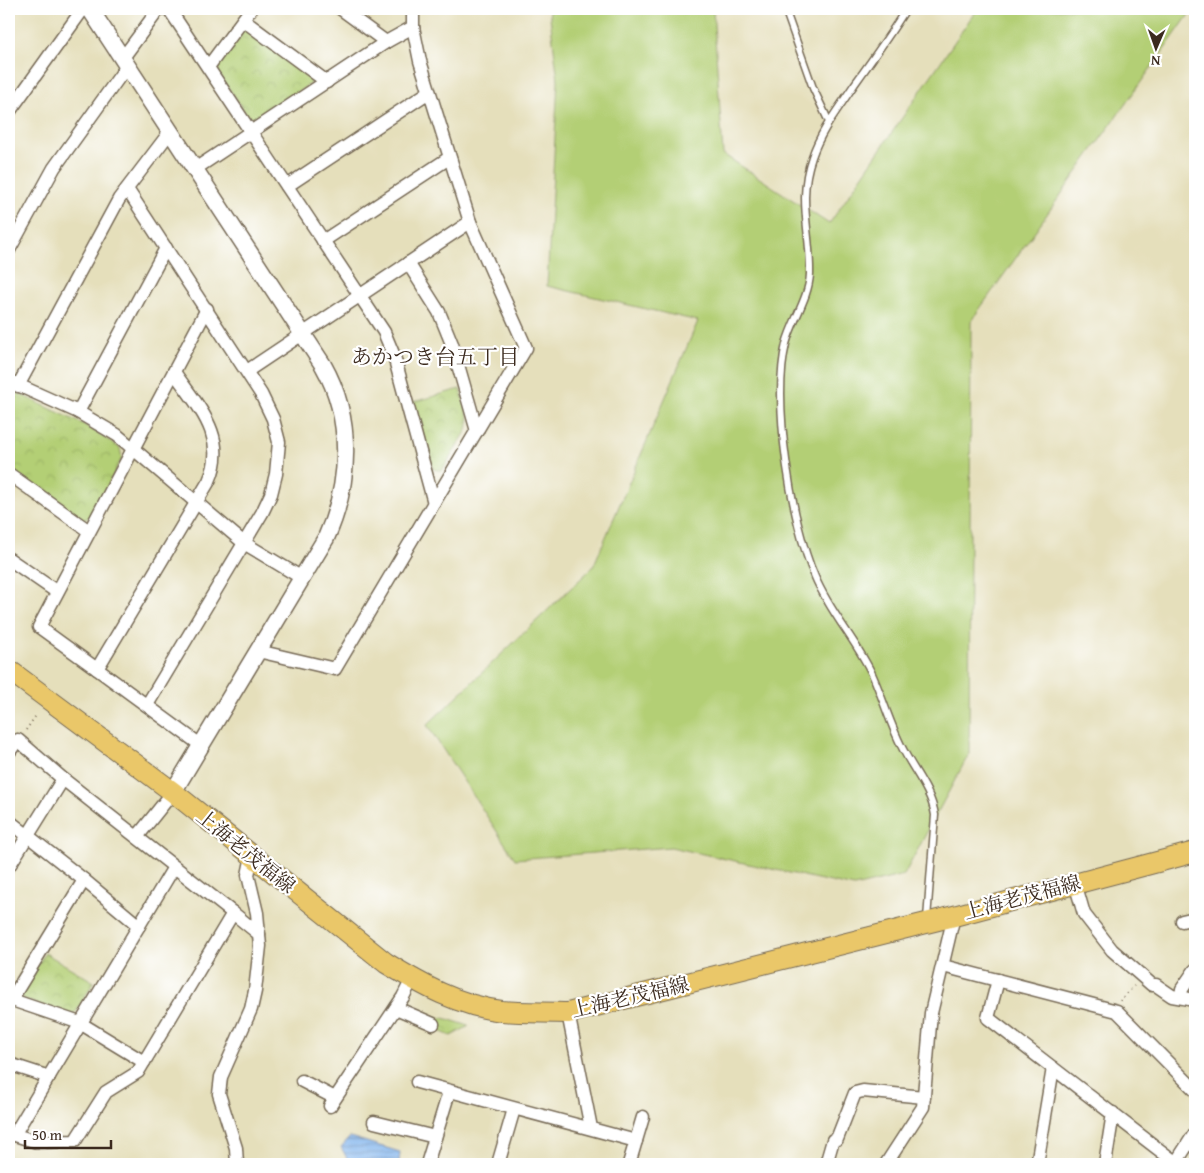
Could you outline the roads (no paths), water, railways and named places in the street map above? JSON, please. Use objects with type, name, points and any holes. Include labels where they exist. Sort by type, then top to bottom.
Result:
[{"type":"main road","name":"上海老茂福線","points":[[9,670],[172,792],[386,963],[412,980],[451,998],[503,1011],[568,1013],[954,916],[1195,852]]},
{"type":"street","points":[[9,112],[83,9]]},
{"type":"street","points":[[90,9],[304,332],[336,391],[344,422],[346,448],[341,492],[332,524],[202,746],[172,792],[137,837]]},
{"type":"street","points":[[9,250],[54,168],[159,9]]},
{"type":"street","points":[[169,9],[384,332],[394,356],[434,503]]},
{"type":"street","points":[[208,67],[251,9]]},
{"type":"street","points":[[341,9],[386,42]]},
{"type":"street","points":[[258,651],[335,669],[526,348],[470,222],[429,92],[413,27],[414,9]]},
{"type":"street","points":[[243,20],[327,82]]},
{"type":"street","points":[[195,169],[252,133],[386,42],[413,27]]},
{"type":"street","points":[[287,186],[429,92]]},
{"type":"street","points":[[170,132],[114,208],[13,383],[78,412],[117,435],[244,543],[302,578]]},
{"type":"street","points":[[323,241],[450,158]]},
{"type":"street","points":[[127,189],[247,371],[273,418],[278,442],[273,486],[262,513],[147,705]]},
{"type":"street","points":[[247,371],[470,222]]},
{"type":"street","points":[[78,412],[166,248]]},
{"type":"street","points":[[408,263],[425,287],[452,344],[477,431]]},
{"type":"street","points":[[202,746],[39,627],[207,309]]},
{"type":"street","points":[[97,669],[214,470],[216,447],[207,421],[174,372]]},
{"type":"street","points":[[9,474],[89,532]]},
{"type":"street","points":[[9,559],[57,592]]},
{"type":"street","points":[[9,752],[18,740],[63,779],[259,934]]},
{"type":"street","points":[[9,866],[63,779]]},
{"type":"street","points":[[9,821],[140,926]]},
{"type":"street","points":[[237,1164],[233,1140],[220,1104],[219,1084],[251,1009],[260,956],[257,912],[248,875],[252,856]]},
{"type":"street","points":[[174,867],[48,1077],[11,1134],[38,1142],[75,1141],[106,1092],[134,1075],[144,1062],[233,913]]},
{"type":"street","points":[[84,880],[10,999],[80,1023],[144,1062]]},
{"type":"street","points":[[1075,883],[1084,914],[1112,950],[1164,992],[1195,1000]]},
{"type":"street","points":[[886,1164],[922,1110],[931,1013],[954,916]]},
{"type":"street","points":[[1182,921],[1195,918]]},
{"type":"street","points":[[943,966],[1117,1011],[1195,1090]]},
{"type":"street","points":[[1181,996],[1182,989],[1195,970]]},
{"type":"street","points":[[302,1081],[332,1102],[396,1008],[412,980]]},
{"type":"street","points":[[998,980],[988,1018],[1113,1113],[1175,1163],[1195,1133]]},
{"type":"street","points":[[396,1008],[433,1024]]},
{"type":"street","points":[[568,1013],[591,1128]]},
{"type":"street","points":[[9,1064],[48,1077]]},
{"type":"street","points":[[1037,1164],[1053,1068]]},
{"type":"street","points":[[417,1082],[636,1141]]},
{"type":"street","points":[[826,1164],[833,1140],[837,1139],[855,1093],[864,1091],[924,1097]]},
{"type":"street","points":[[427,1164],[449,1092]]},
{"type":"street","points":[[498,1164],[514,1109]]},
{"type":"street","points":[[1104,1164],[1113,1113]]},
{"type":"street","points":[[629,1164],[643,1117]]},
{"type":"street","points":[[374,1122],[435,1137]]},
{"type":"lane","points":[[785,9],[813,88],[829,122]]},
{"type":"lane","points":[[906,9],[829,122],[812,156],[806,180],[804,205],[810,273],[808,288],[786,346],[781,387],[791,488],[800,536],[815,578],[830,608],[873,675],[904,752],[933,801],[935,815],[926,922]]},
{"type":"water","points":[[350,1137],[400,1152],[399,1164],[350,1164],[341,1147]]},
{"type":"district","name":"あかつき台五丁目","points":[[435,357]]}]
